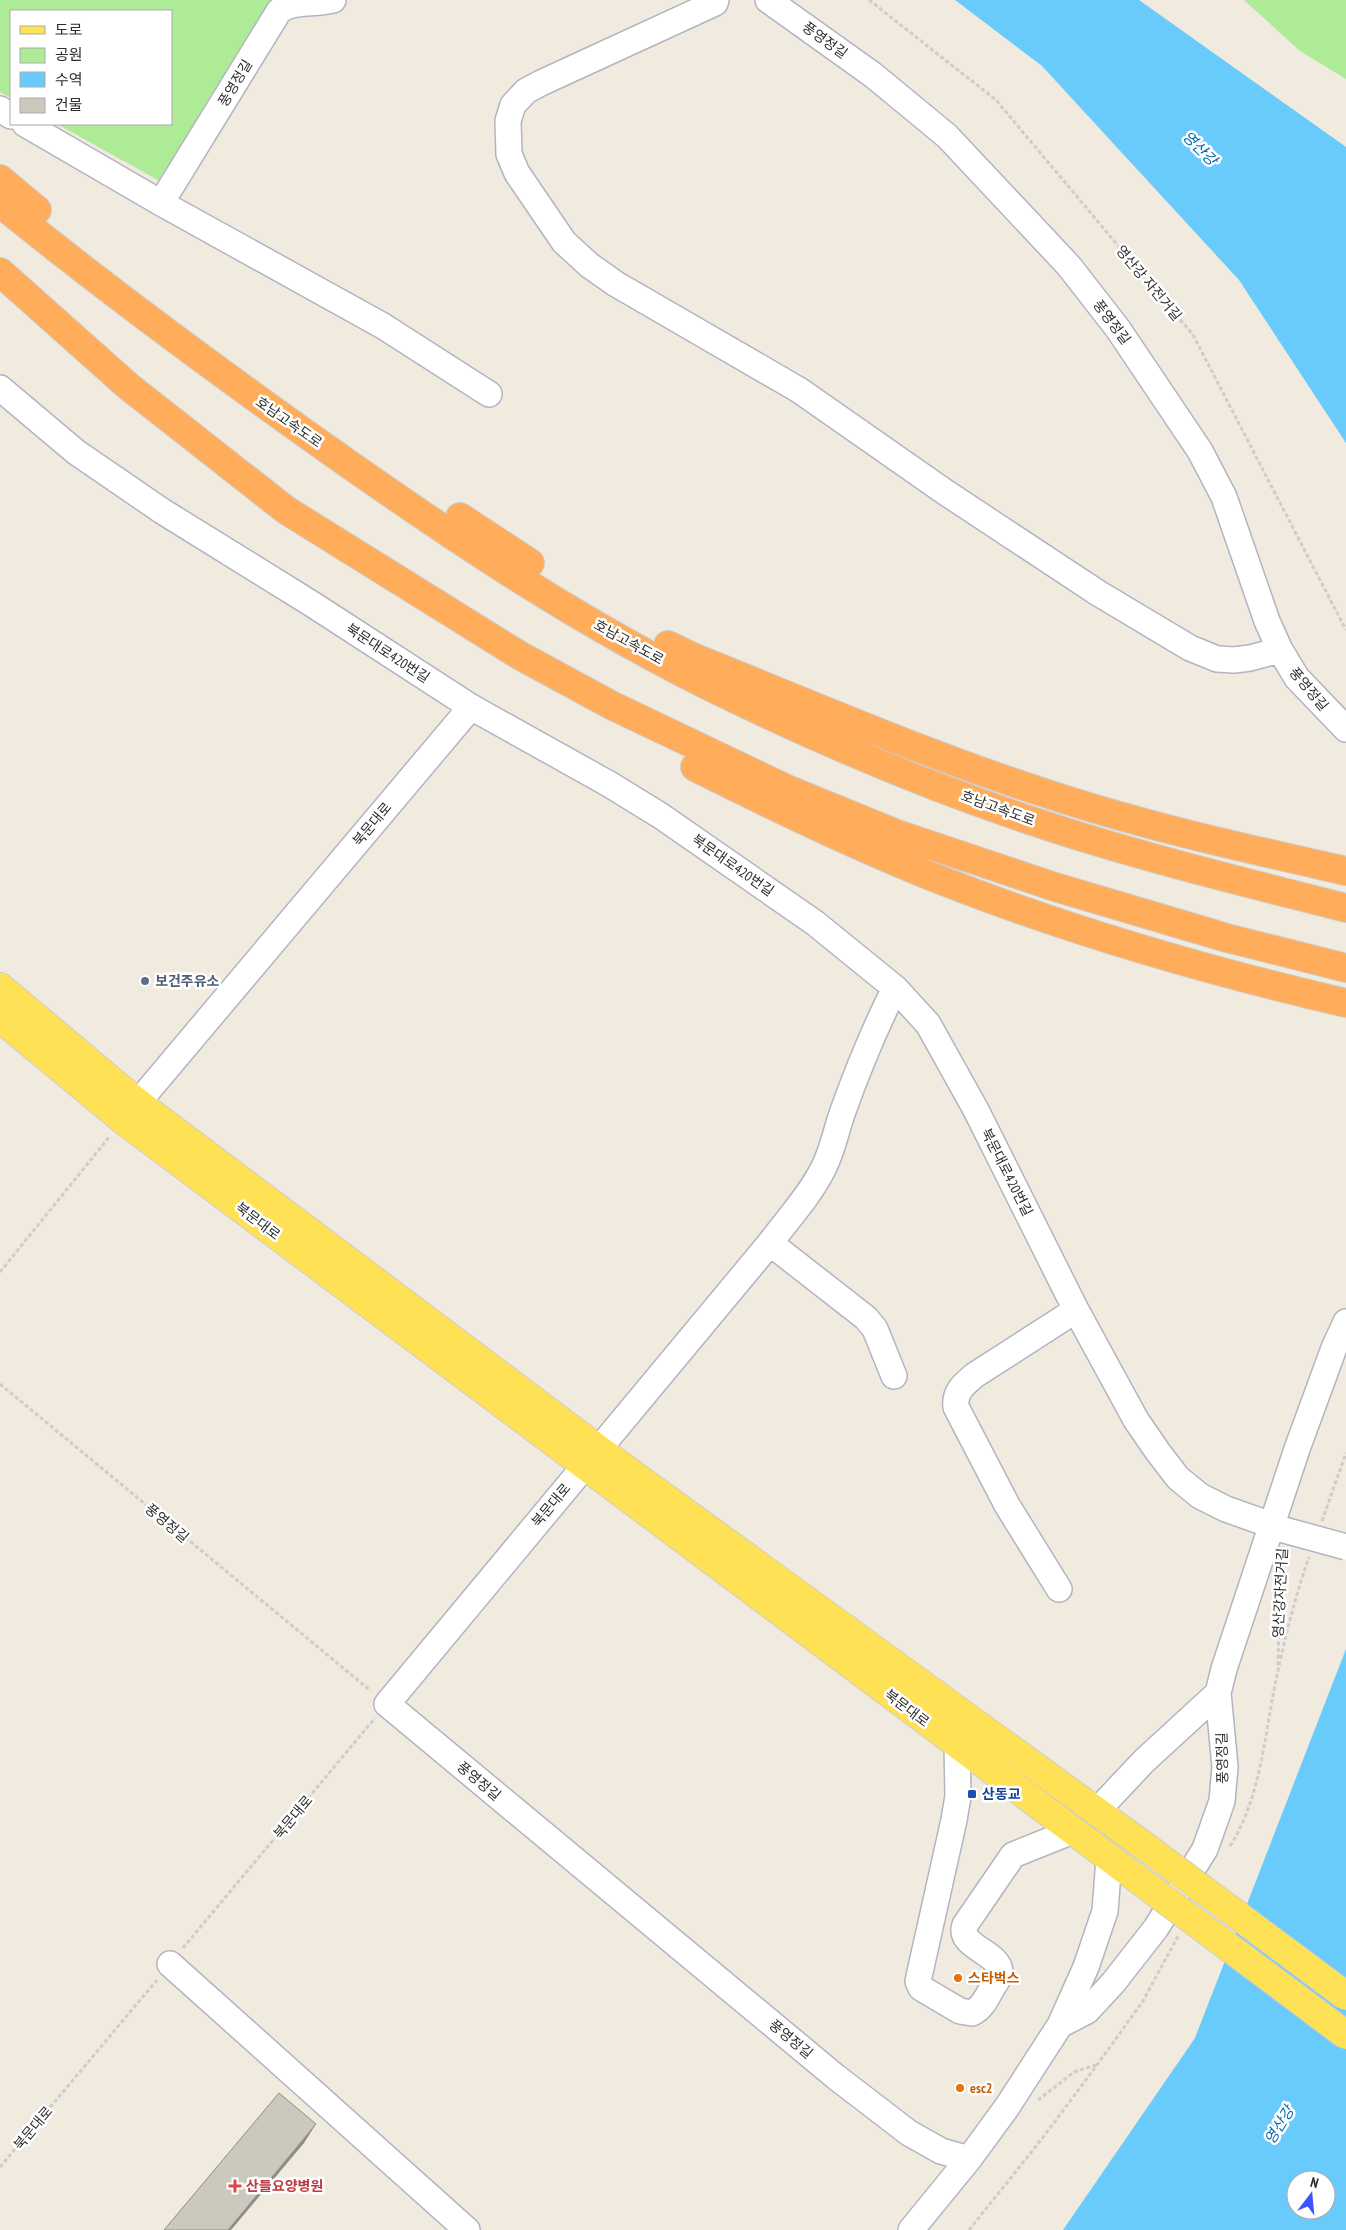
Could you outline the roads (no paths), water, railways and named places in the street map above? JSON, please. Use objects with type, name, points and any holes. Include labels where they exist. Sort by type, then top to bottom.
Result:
[{"type":"highway","points":[[0,179],[56,226],[198,334],[377,463],[593,604],[637,629],[695,658],[905,742],[1058,798],[1206,839],[1346,871]]},
{"type":"highway","name":"호남고속도로","points":[[0,203],[80,268],[203,360],[398,498],[486,557],[582,617],[708,686],[882,764],[1039,823],[1147,857],[1344,907]]},
{"type":"highway","points":[[0,272],[128,386],[286,510],[402,600],[500,663],[655,747],[841,838],[939,879],[1047,918],[1199,966],[1346,1003]]},
{"type":"highway","points":[[286,510],[519,655],[611,705],[789,790],[897,834],[1055,887],[1227,938],[1338,966]]},
{"type":"main road","name":"북문대로","points":[[0,987],[131,1112]]},
{"type":"main road","name":"북문대로","points":[[0,1018],[25,1040],[131,1112],[591,1457],[957,1745],[1346,2035]]},
{"type":"main road","name":"북문대로","points":[[591,1457],[1154,1853],[1346,1996]]},
{"type":"street","name":"풍영정길","points":[[161,203],[283,2],[325,2],[333,0]]},
{"type":"street","points":[[716,0],[715,3],[541,83],[526,91],[513,105],[508,121],[509,154],[517,173],[564,242],[588,265],[616,284],[799,390],[945,492],[1073,577],[1190,648],[1217,659],[1234,660],[1280,650]]},
{"type":"street","name":"풍영정길","points":[[768,0],[873,75],[948,136],[1069,266],[1118,329],[1200,451],[1224,497],[1267,621],[1280,650],[1297,678],[1346,729]]},
{"type":"street","points":[[27,125],[161,203],[383,326],[489,394]]},
{"type":"street","name":"북문대로420번길","points":[[0,388],[41,424],[118,482],[471,707],[609,784],[661,816],[815,923],[895,988],[933,1032],[976,1110],[1076,1310],[1136,1420],[1178,1478],[1200,1496],[1226,1509],[1287,1530],[1346,1546]]},
{"type":"street","name":"북문대로","points":[[131,1112],[471,707]]},
{"type":"street","name":"북문대로","points":[[386,1704],[770,1242],[822,1171],[831,1151],[840,1118],[864,1056],[895,988]]},
{"type":"street","points":[[0,1028],[25,1040]]},
{"type":"street","points":[[770,1242],[866,1318],[875,1329],[894,1376]]},
{"type":"street","points":[[1059,1589],[1007,1505],[956,1407],[955,1401],[961,1387],[975,1375],[1076,1310]]},
{"type":"street","name":"풍영정길","points":[[911,2230],[970,2159],[1007,2107],[1060,2025],[1087,2011],[1113,1983],[1156,1928],[1205,1849],[1222,1801],[1225,1767],[1218,1693],[1287,1530],[1334,1348],[1346,1322]]},
{"type":"street","points":[[1096,1812],[1137,1768],[1218,1693]]},
{"type":"street","name":"풍영정길","points":[[386,1704],[836,2077],[909,2133],[941,2151],[970,2159]]},
{"type":"street","points":[[957,1745],[958,1796],[951,1840],[918,1981],[921,1988],[960,2011],[972,2013],[982,2006],[999,1977],[1000,1971],[996,1962],[970,1941],[964,1932],[965,1925],[1013,1855],[1073,1831]]},
{"type":"street","points":[[1060,2025],[1086,1967],[1105,1911],[1109,1859]]},
{"type":"street","points":[[170,1964],[467,2230]]},
{"type":"water","name":"영산강","points":[[955,0],[1139,0],[1346,147],[1346,443],[1239,280],[1042,66]]},
{"type":"water","name":"영산강","points":[[1346,1649],[1346,2230],[1063,2230],[1195,2038]]},
{"type":"place","name":"보건주유소","points":[[145,981]]},
{"type":"place","name":"산동교","points":[[972,1794]]},
{"type":"place","name":"스타벅스","points":[[958,1978]]},
{"type":"place","name":"esc2","points":[[960,2088]]},
{"type":"place","name":"산들요양병원","points":[[235,2186]]}]
